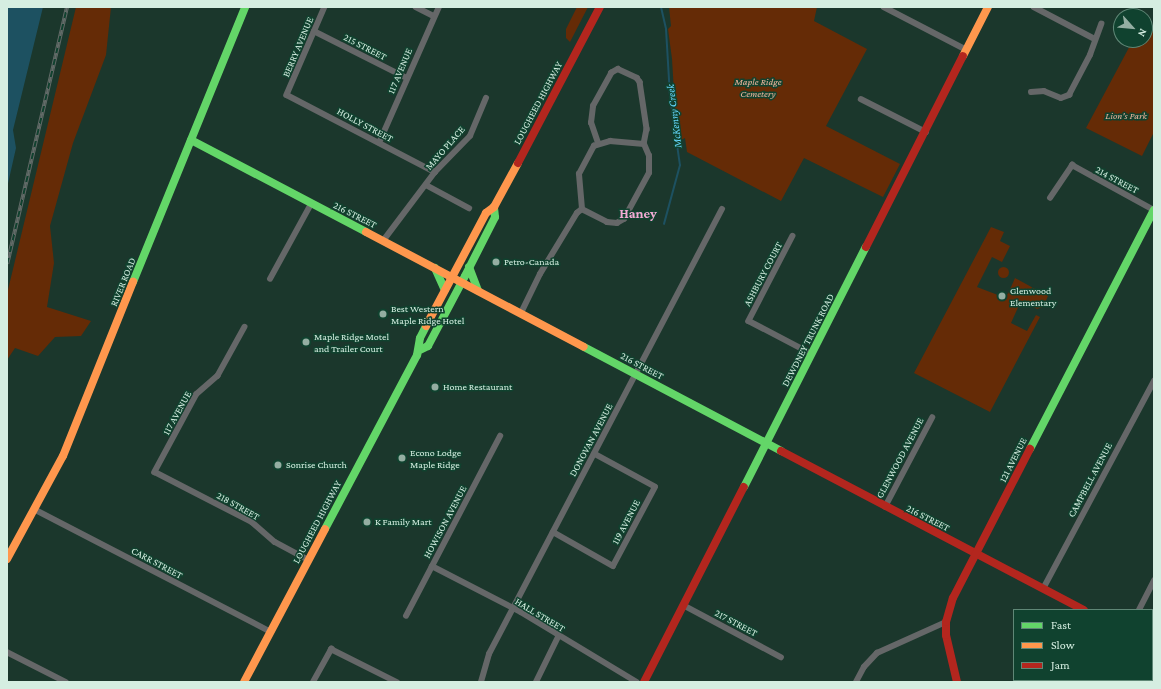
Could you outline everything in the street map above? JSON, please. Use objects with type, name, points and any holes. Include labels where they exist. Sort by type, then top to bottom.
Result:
[{"type":"main road","name":"RIVER ROAD","points":[[7,559],[63,456],[245,7]]},
{"type":"main road","name":"LOUGHEED HIGHWAY","points":[[244,682],[420,350],[420,338],[445,290],[486,213],[494,208],[600,7]]},
{"type":"main road","name":"DEWDNEY TRUNK ROAD","points":[[644,682],[926,132],[988,7]]},
{"type":"main road","name":"216 STREET","points":[[191,140],[478,290],[885,507],[1082,609]]},
{"type":"main road","name":"LOUGHEED HIGHWAY","points":[[420,350],[428,346],[462,282],[495,217],[494,208]]},
{"type":"main road","name":"121 AVENUE","points":[[957,682],[947,646],[946,622],[953,598],[1154,210]]},
{"type":"main road","points":[[469,267],[478,290]]},
{"type":"main road","points":[[435,268],[445,290]]},
{"type":"street","name":"BERRY AVENUE","points":[[287,95],[325,7]]},
{"type":"street","points":[[416,7],[434,16]]},
{"type":"street","name":"117 AVENUE","points":[[379,142],[438,7]]},
{"type":"street","points":[[884,7],[967,50]]},
{"type":"street","points":[[1034,7],[1095,39]]},
{"type":"street","points":[[1031,92],[1044,91],[1060,98],[1069,95],[1090,55],[1100,24]]},
{"type":"street","name":"215 STREET","points":[[314,31],[407,78]]},
{"type":"street","points":[[582,209],[607,222],[617,223],[624,219],[649,173],[649,156],[644,144],[647,129],[640,82],[637,78],[618,69],[611,73],[593,106],[591,123],[598,143]]},
{"type":"street","name":"HOLLY STREET","points":[[287,95],[435,172]]},
{"type":"street","name":"MAYO PLACE","points":[[469,208],[426,185],[435,172],[470,136],[486,98]]},
{"type":"street","points":[[861,100],[926,132]]},
{"type":"street","points":[[598,143],[631,141],[644,144]]},
{"type":"street","points":[[582,209],[579,174],[598,143]]},
{"type":"street","name":"214 STREET","points":[[1050,198],[1072,166],[1154,210]]},
{"type":"street","points":[[383,241],[426,185]]},
{"type":"street","points":[[270,279],[311,204]]},
{"type":"street","points":[[521,313],[540,274],[577,213],[582,209]]},
{"type":"street","name":"DONOVAN AVENUE","points":[[481,682],[489,654],[722,209]]},
{"type":"street","name":"ASHBURY COURT","points":[[794,236],[749,321],[812,354]]},
{"type":"street","name":"117 AVENUE","points":[[155,472],[197,394],[218,376],[245,327]]},
{"type":"street","name":"CAMPBELL AVENUE","points":[[1043,589],[1154,381]]},
{"type":"street","name":"GLENWOOD AVENUE","points":[[885,507],[932,418]]},
{"type":"street","name":"HOWISON AVENUE","points":[[406,616],[500,436]]},
{"type":"street","name":"119 AVENUE","points":[[553,532],[613,566],[655,487],[594,454]]},
{"type":"street","name":"218 STREET","points":[[155,472],[252,522],[275,542],[309,560]]},
{"type":"street","name":"CARR STREET","points":[[34,509],[271,632]]},
{"type":"street","name":"HALL STREET","points":[[432,566],[513,608],[558,637],[637,682]]},
{"type":"street","points":[[1140,609],[1154,581]]},
{"type":"street","name":"217 STREET","points":[[683,605],[781,658]]},
{"type":"street","points":[[856,682],[864,667],[877,653],[946,622]]},
{"type":"street","points":[[536,682],[558,637]]},
{"type":"street","points":[[313,682],[331,649],[397,682]]},
{"type":"street","points":[[7,652],[66,682]]},
{"type":"green space","points":[[76,7],[111,7],[106,55],[73,143],[50,226],[54,263],[47,307],[91,321],[81,336],[55,337],[38,356],[15,348],[7,360],[7,294]]},
{"type":"green space","points":[[577,7],[588,7],[570,42],[566,38],[566,29]]},
{"type":"green space","name":"Maple Ridge Cemetery","points":[[669,7],[817,7],[814,21],[867,49],[826,126],[900,164],[883,197],[804,158],[781,201],[687,152],[685,138],[681,140],[676,125],[672,59],[668,29],[671,26]]},
{"type":"green space","name":"Lion's Park","points":[[1154,32],[1154,132],[1142,156],[1086,128],[1129,48],[1153,48]]},
{"type":"green space","points":[[991,227],[1004,232],[1000,241],[1010,246],[1002,262],[992,257],[977,287],[1003,297],[1005,293],[1008,294],[1015,278],[1048,296],[1043,307],[1037,309],[1021,301],[1011,323],[1027,331],[1036,315],[1040,317],[990,412],[914,373]]},
{"type":"green space","points":[[1003,266],[1007,268],[1009,272],[1007,276],[1003,278],[999,276],[997,272],[999,268]]},
{"type":"water","points":[[7,7],[43,7],[13,130],[16,148],[7,188]]},
{"type":"waterway","name":"McKenny Creek","points":[[661,7],[666,29],[670,96],[680,165],[664,224]]},
{"type":"railway","points":[[7,264],[67,7]]},
{"type":"traffic: fast","points":[[133,282],[245,7]]},
{"type":"traffic: fast","points":[[191,140],[366,232]]},
{"type":"traffic: fast","points":[[420,350],[428,346],[465,276],[495,217],[494,207]]},
{"type":"traffic: fast","points":[[1030,449],[1154,210]]},
{"type":"traffic: fast","points":[[744,487],[866,247]]},
{"type":"traffic: fast","points":[[469,267],[478,290]]},
{"type":"traffic: fast","points":[[435,268],[445,290]]},
{"type":"traffic: fast","points":[[325,529],[417,355],[420,338],[426,326]]},
{"type":"traffic: fast","points":[[584,347],[781,451]]},
{"type":"traffic: slow","points":[[963,56],[988,7]]},
{"type":"traffic: slow","points":[[426,326],[486,213],[494,207],[518,163]]},
{"type":"traffic: slow","points":[[366,232],[584,347]]},
{"type":"traffic: slow","points":[[7,559],[63,456],[133,282]]},
{"type":"traffic: slow","points":[[244,682],[325,529]]},
{"type":"traffic: jam","points":[[518,163],[600,7]]},
{"type":"traffic: jam","points":[[866,247],[963,56]]},
{"type":"traffic: jam","points":[[957,682],[946,635],[946,622],[953,598],[1030,449]]},
{"type":"traffic: jam","points":[[781,451],[1082,609]]},
{"type":"traffic: jam","points":[[644,682],[744,487]]},
{"type":"place","name":"Petro-Canada","points":[[496,262]]},
{"type":"place","name":"Glenwood Elementary","points":[[1002,296]]},
{"type":"place","name":"Best Western Maple Ridge Hotel","points":[[383,314]]},
{"type":"place","name":"Maple Ridge Motel and Trailer Court","points":[[306,342]]},
{"type":"place","name":"Home Restaurant","points":[[435,387]]},
{"type":"place","name":"Econo Lodge Maple Ridge","points":[[402,458]]},
{"type":"place","name":"Sonrise Church","points":[[278,465]]},
{"type":"place","name":"K Family Mart","points":[[367,522]]},
{"type":"district","name":"Haney","points":[[638,213]]}]
